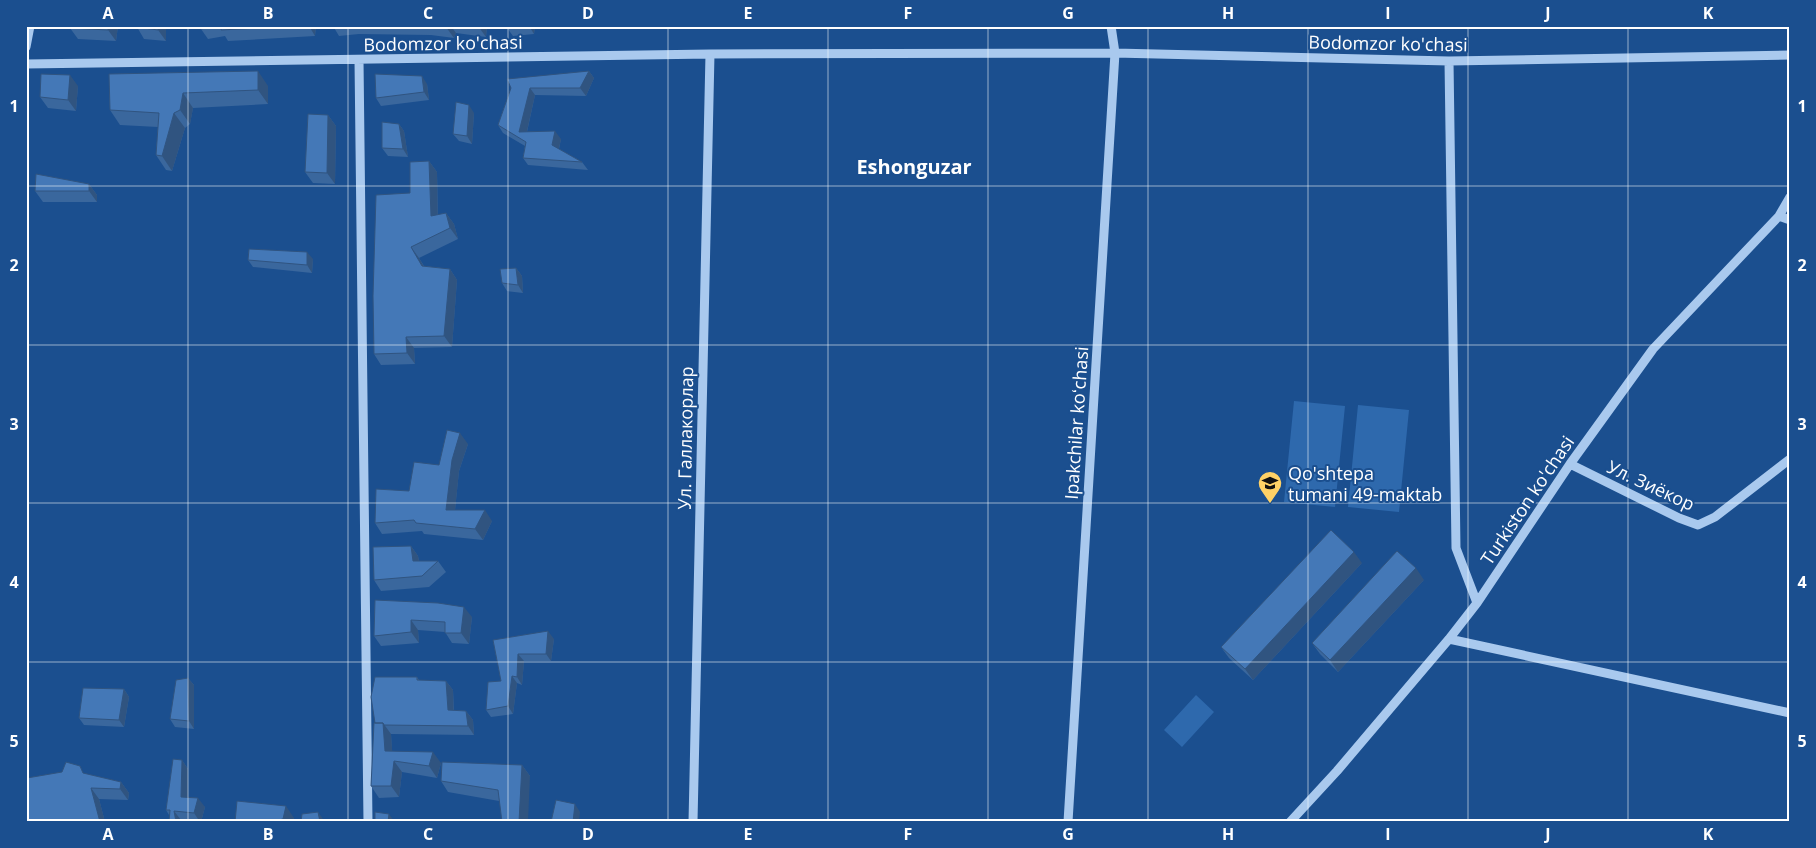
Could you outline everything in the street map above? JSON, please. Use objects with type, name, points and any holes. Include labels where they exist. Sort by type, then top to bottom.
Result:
[{"type":"street","points":[[26,47],[30,26]]},
{"type":"street","name":"Ipakchilar koʻchasi","points":[[1068,822],[1115,53],[1111,26]]},
{"type":"street","name":"Bodomzor ko'chasi","points":[[26,64],[710,54],[1115,53],[1449,61],[1790,56]]},
{"type":"street","name":"Ул. Галлакорлар","points":[[693,822],[710,54]]},
{"type":"street","points":[[359,60],[368,822]]},
{"type":"street","points":[[1449,61],[1456,548],[1477,603]]},
{"type":"street","name":"Turkiston ko'chasi","points":[[1290,822],[1337,771],[1449,639],[1477,603],[1570,464],[1653,349],[1779,216],[1790,197]]},
{"type":"street","points":[[1779,216],[1790,220]]},
{"type":"street","name":"Ул. Зиёкор","points":[[1570,464],[1679,518],[1698,525],[1715,517],[1790,459]]},
{"type":"street","points":[[1449,639],[1790,713]]},
{"type":"shaded area","points":[[1294,401],[1345,406],[1335,507],[1284,502]]},
{"type":"shaded area","points":[[1358,405],[1409,410],[1399,512],[1348,507]]},
{"type":"shaded area","points":[[1196,695],[1214,712],[1182,747],[1164,730]]},
{"type":"building","points":[[70,26],[108,26],[108,30],[70,28]]},
{"type":"building","points":[[158,26],[158,30],[137,27]]},
{"type":"building","points":[[201,26],[217,26],[201,29]]},
{"type":"building","points":[[222,26],[296,26],[221,30]]},
{"type":"building","points":[[507,26],[529,26],[507,28]]},
{"type":"building","points":[[258,71],[258,90],[183,93],[180,110],[174,113],[162,156],[156,155],[159,113],[110,110],[109,74]]},
{"type":"building","points":[[589,71],[580,88],[530,88],[519,132],[555,131],[552,145],[582,162],[523,158],[526,142],[498,125],[511,88],[507,79]]},
{"type":"building","points":[[41,74],[70,75],[68,100],[40,97]]},
{"type":"building","points":[[375,74],[422,76],[424,92],[376,98]]},
{"type":"building","points":[[456,102],[469,105],[467,136],[453,134]]},
{"type":"building","points":[[308,114],[328,115],[327,173],[305,172]]},
{"type":"building","points":[[382,122],[399,124],[403,149],[382,148]]},
{"type":"building","points":[[429,161],[431,216],[446,213],[450,228],[411,247],[422,266],[450,269],[444,336],[406,337],[407,353],[374,354],[373,296],[376,195],[410,193],[410,162]]},
{"type":"building","points":[[36,174],[89,184],[89,191],[35,191]]},
{"type":"building","points":[[249,249],[307,252],[307,265],[248,260]]},
{"type":"building","points":[[516,268],[518,285],[502,283],[500,269]]},
{"type":"building","points":[[447,430],[460,433],[452,460],[446,510],[485,510],[475,529],[416,523],[414,520],[375,523],[376,489],[409,491],[414,462],[439,465]]},
{"type":"building","points":[[1331,530],[1354,552],[1245,669],[1221,647]]},
{"type":"building","points":[[411,546],[413,561],[438,561],[422,576],[374,580],[373,547]]},
{"type":"building","points":[[1397,551],[1416,568],[1330,660],[1312,643]]},
{"type":"building","points":[[375,600],[438,603],[464,607],[461,633],[445,633],[445,622],[411,620],[411,632],[374,636]]},
{"type":"building","points":[[548,631],[546,654],[518,654],[517,677],[512,676],[508,706],[486,710],[488,682],[501,681],[493,640]]},
{"type":"building","points":[[375,677],[417,677],[417,680],[446,681],[448,710],[466,711],[468,726],[384,725],[383,723],[375,723],[371,697]]},
{"type":"building","points":[[188,678],[189,721],[170,719],[176,680]]},
{"type":"building","points":[[83,688],[124,689],[119,720],[79,718]]},
{"type":"building","points":[[374,723],[383,723],[385,751],[433,752],[429,766],[394,761],[391,786],[371,786]]},
{"type":"building","points":[[173,759],[182,760],[181,797],[198,798],[194,813],[174,811],[176,822],[169,822],[170,810],[166,810]]},
{"type":"building","points":[[66,762],[80,766],[83,773],[121,782],[120,789],[91,788],[100,822],[27,822],[27,778],[62,772]]},
{"type":"building","points":[[442,762],[522,765],[519,822],[502,822],[498,790],[441,781]]},
{"type":"building","points":[[556,800],[575,804],[573,822],[551,822]]},
{"type":"building","points":[[237,801],[286,806],[283,819],[268,822],[235,822]]},
{"type":"building","points":[[318,812],[320,822],[301,822],[302,814]]},
{"type":"building","points":[[375,812],[389,814],[388,822],[375,822]]},
{"type":"place","name":"Qo'shtepa tumani 49-maktab","points":[[1270,504]]},
{"type":"district","name":"Eshonguzar","points":[[914,166]]}]
